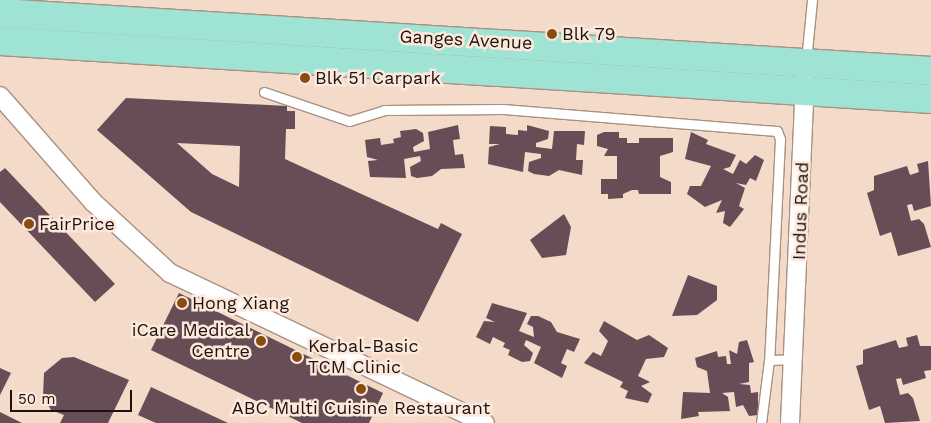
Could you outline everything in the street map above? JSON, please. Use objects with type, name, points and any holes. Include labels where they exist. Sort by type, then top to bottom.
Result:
[{"type":"main road","name":"Ganges Avenue","points":[[0,13],[931,71]]},
{"type":"main road","name":"Ganges Avenue","points":[[7,44],[931,98]]},
{"type":"street","name":"Indus Road","points":[[790,423],[806,64]]},
{"type":"street","points":[[0,96],[93,202],[170,273],[485,423]]},
{"type":"lane","name":"Indus Road","points":[[806,64],[812,0]]},
{"type":"lane","points":[[264,92],[349,121],[384,110],[503,109],[777,131],[780,139],[769,360],[761,423]]},
{"type":"lane","points":[[769,360],[794,359]]},
{"type":"building","points":[[126,98],[287,106],[287,111],[295,111],[295,129],[286,129],[285,159],[438,229],[441,223],[462,234],[418,322],[191,212],[97,130]],"holes":[[[177,143],[240,146],[239,187],[212,174]]]},
{"type":"building","points":[[458,125],[460,139],[453,140],[455,155],[463,154],[465,168],[441,169],[432,176],[417,178],[411,176],[410,167],[421,161],[420,156],[404,159],[406,178],[370,177],[368,161],[378,160],[367,157],[365,140],[380,138],[381,145],[394,143],[393,139],[401,137],[400,131],[416,129],[423,133],[424,141],[413,147],[414,152],[430,149],[428,132]]},
{"type":"building","points":[[527,125],[549,131],[548,139],[536,143],[536,147],[552,149],[554,131],[585,131],[584,145],[577,144],[576,160],[583,160],[582,175],[559,170],[549,176],[534,174],[528,171],[529,162],[541,158],[541,154],[525,152],[523,172],[488,164],[489,147],[500,144],[489,144],[490,126],[506,127],[506,134],[518,135],[518,130],[527,131]]},
{"type":"building","points":[[604,132],[619,132],[619,138],[627,138],[627,143],[639,143],[639,138],[673,138],[673,152],[660,156],[660,177],[671,182],[671,194],[639,194],[638,190],[632,190],[623,194],[623,198],[608,199],[608,194],[601,194],[601,179],[617,179],[617,156],[604,156],[608,149],[597,146],[597,135]]},
{"type":"building","points":[[691,132],[708,140],[706,144],[736,155],[730,167],[723,169],[733,174],[740,160],[746,164],[755,155],[764,160],[756,181],[750,178],[746,185],[736,183],[745,188],[739,206],[744,209],[730,227],[723,223],[725,211],[716,213],[722,200],[705,207],[687,194],[690,186],[701,186],[711,166],[685,159]]},
{"type":"building","points":[[928,161],[931,206],[914,211],[912,204],[907,205],[911,221],[919,219],[924,224],[931,247],[898,256],[891,232],[880,236],[867,193],[874,190],[874,176],[907,166],[910,175],[919,172],[917,164]]},
{"type":"building","points":[[5,168],[115,284],[95,302],[0,202],[0,172]]},
{"type":"building","points":[[564,214],[571,227],[566,255],[542,258],[530,240]]},
{"type":"building","points":[[688,275],[717,286],[717,300],[697,315],[672,316]]},
{"type":"building","points":[[179,293],[383,393],[369,423],[302,423],[151,350]]},
{"type":"building","points":[[492,303],[527,313],[519,331],[534,337],[533,327],[527,324],[531,316],[538,316],[551,322],[557,332],[580,339],[574,352],[567,349],[561,363],[567,366],[562,378],[534,363],[541,347],[526,340],[524,345],[533,353],[530,361],[522,362],[508,355],[510,350],[503,347],[505,343],[493,337],[490,344],[476,337],[484,321],[495,322],[486,318]]},
{"type":"building","points":[[604,321],[637,340],[649,335],[668,348],[664,357],[646,359],[638,376],[650,382],[641,386],[652,394],[648,403],[625,398],[628,391],[620,387],[623,382],[584,363],[593,352],[601,356],[608,341],[599,331]]},
{"type":"building","points":[[917,335],[920,346],[931,346],[931,370],[924,371],[926,378],[903,385],[901,378],[896,379],[900,395],[908,393],[913,398],[920,421],[885,423],[880,406],[869,410],[856,366],[863,364],[863,350],[896,340],[899,348],[908,346],[906,338]]},
{"type":"building","points":[[747,340],[754,362],[749,363],[749,382],[739,384],[750,385],[751,393],[758,392],[758,415],[749,416],[743,405],[736,407],[734,392],[722,393],[728,397],[730,411],[698,412],[699,416],[681,419],[683,392],[710,393],[707,371],[697,367],[695,358],[717,351],[718,357],[726,356],[727,364],[731,364],[729,350],[737,354],[739,342]]},
{"type":"building","points":[[74,357],[129,380],[108,423],[60,423],[64,415],[51,410],[43,396],[44,373],[62,358]]},
{"type":"building","points":[[0,368],[11,373],[0,395]]},
{"type":"building","points":[[151,387],[228,423],[156,423],[138,415]]},
{"type":"building","points":[[0,412],[22,423],[0,423]]},
{"type":"place","name":"Blk 79","points":[[552,34]]},
{"type":"place","name":"Blk 51 Carpark","points":[[305,78]]},
{"type":"place","name":"FairPrice","points":[[29,224]]},
{"type":"place","name":"Hong Xiang","points":[[182,303]]},
{"type":"place","name":"iCare Medical Centre","points":[[261,341]]},
{"type":"place","name":"Kerbal-Basic TCM Clinic","points":[[297,357]]},
{"type":"place","name":"ABC Multi Cuisine Restaurant","points":[[361,389]]}]
